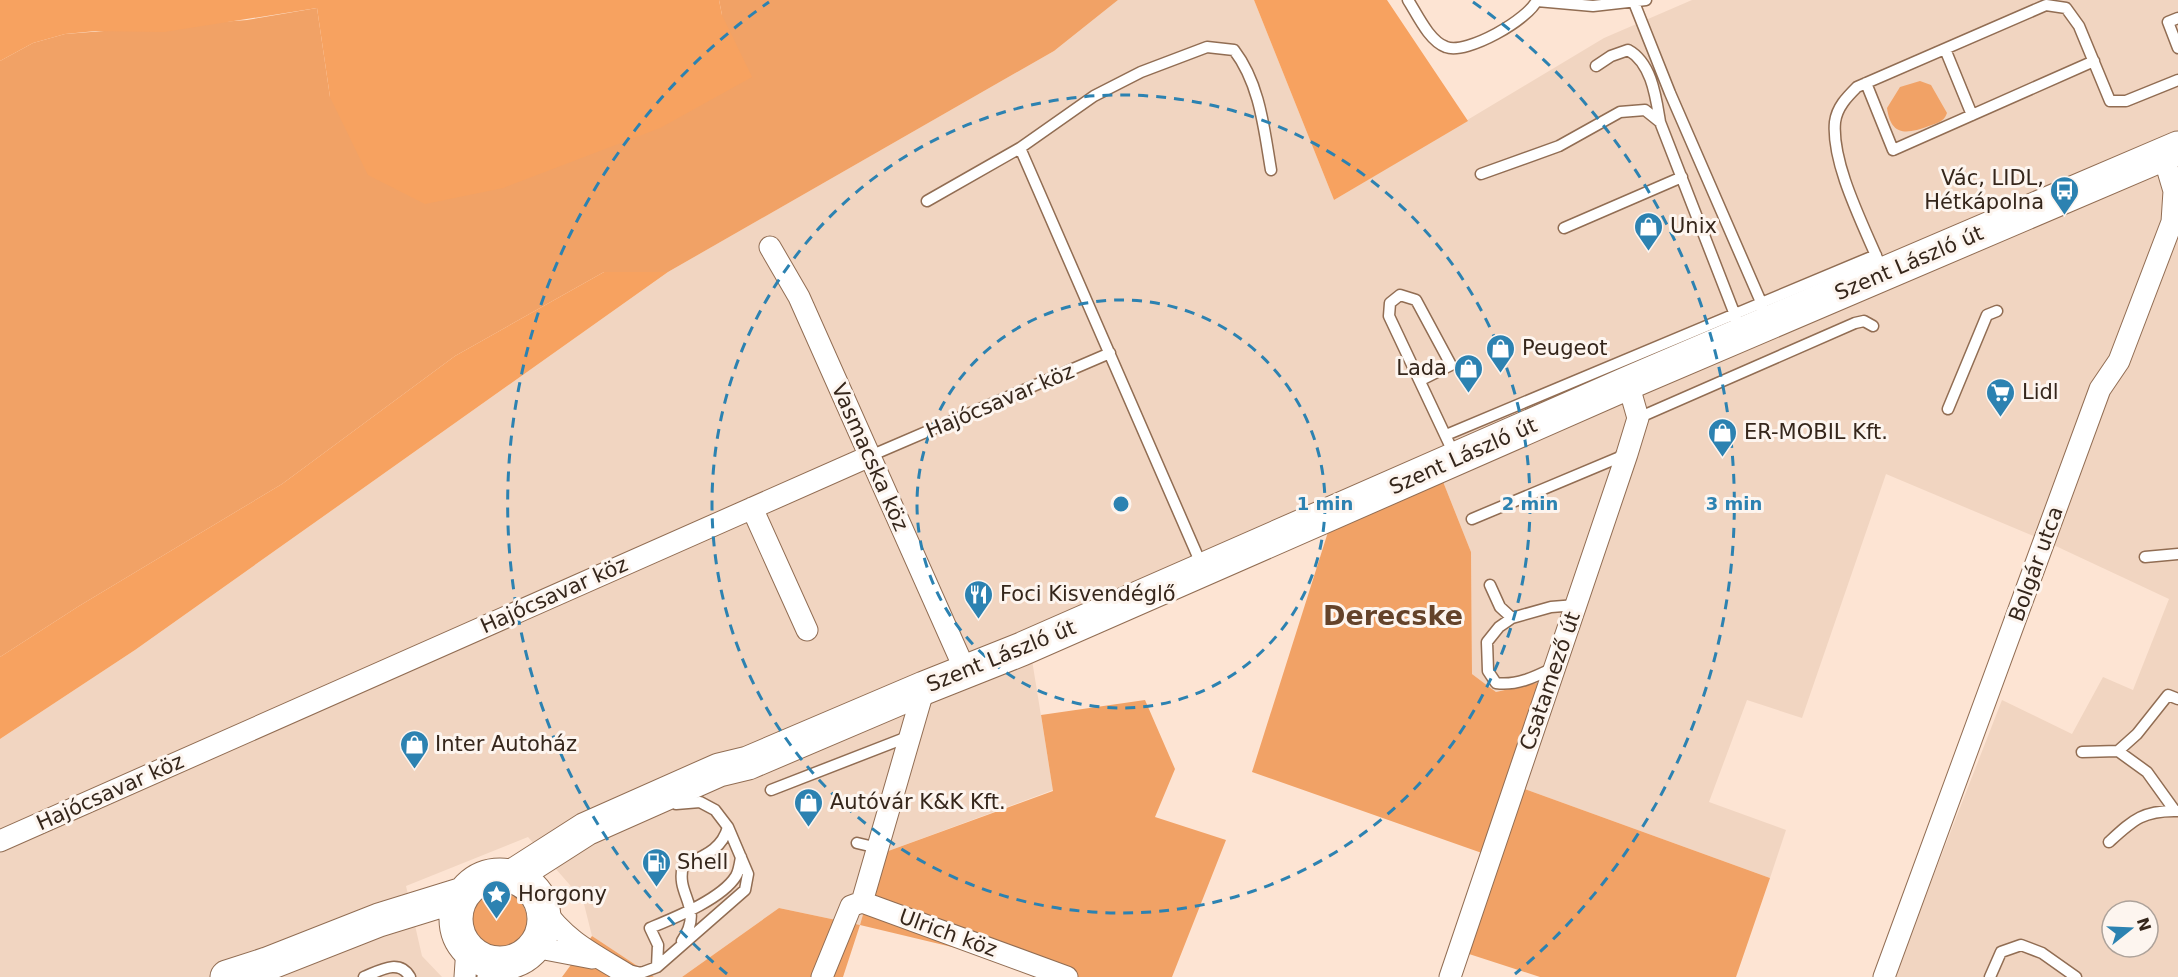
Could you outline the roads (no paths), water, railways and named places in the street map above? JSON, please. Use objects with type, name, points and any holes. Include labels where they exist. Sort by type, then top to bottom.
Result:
[{"type":"main road","name":"Szent László út","points":[[748,763],[965,670],[1022,649],[1203,569],[1451,447],[1628,383],[1753,319],[1880,265],[2170,151]]},
{"type":"main road","points":[[539,901],[560,867],[586,844],[676,804],[731,776],[748,763]]},
{"type":"main road","points":[[511,877],[586,829],[719,770],[748,763]]},
{"type":"main road","points":[[339,936],[430,929],[464,954],[485,961],[493,970],[524,956],[541,935],[544,921],[539,901],[526,884],[511,877],[484,878],[472,884],[463,894],[456,909],[456,923],[464,954]]},
{"type":"main road","points":[[227,977],[379,921],[463,894]]},
{"type":"street","name":"Bolgár utca","points":[[1884,977],[2100,389],[2119,361],[2172,222],[2174,190],[2170,151]]},
{"type":"street","name":"Vasmacska köz","points":[[770,247],[799,297],[965,670]]},
{"type":"street","points":[[1628,383],[1638,418]]},
{"type":"street","name":"Csatamező út","points":[[1450,977],[1638,418]]},
{"type":"street","name":"Hajócsavar köz","points":[[0,841],[870,456]]},
{"type":"street","points":[[752,508],[807,630]]},
{"type":"street","points":[[822,977],[851,906],[862,902],[924,688]]},
{"type":"street","points":[[539,901],[555,926],[597,959],[624,973]]},
{"type":"street","name":"Ulrich köz","points":[[862,902],[1067,977]]},
{"type":"street","points":[[534,946],[597,959]]},
{"type":"lane","points":[[1408,0],[1436,41],[1445,47],[1457,49],[1476,44],[1531,11],[1537,1],[1593,6],[1638,1],[1753,319]]},
{"type":"lane","points":[[1880,265],[1836,155],[1835,120],[1842,102],[1857,87],[2046,5],[2066,9],[2079,26],[2110,101],[2126,101],[2178,80]]},
{"type":"lane","points":[[2178,18],[2168,22],[2178,48]]},
{"type":"lane","points":[[927,201],[1020,148],[1094,96],[1142,72],[1207,46],[1234,50],[1244,63],[1260,105],[1271,171]]},
{"type":"lane","points":[[1945,49],[1972,115]]},
{"type":"lane","points":[[1596,66],[1611,56],[1628,50],[1644,63],[1657,104],[1660,122],[1682,177],[1753,319]]},
{"type":"lane","points":[[1866,83],[1893,150],[2094,61]]},
{"type":"lane","points":[[1481,174],[1559,146],[1620,112],[1644,110],[1660,122]]},
{"type":"lane","points":[[1020,148],[1203,569]]},
{"type":"lane","points":[[1564,228],[1682,177]]},
{"type":"lane","points":[[1421,380],[1451,365],[1416,300],[1400,295],[1389,303],[1389,316],[1451,447],[1753,319]]},
{"type":"lane","points":[[1948,409],[1987,315],[1996,311]]},
{"type":"lane","points":[[1638,418],[1855,323],[1864,321],[1873,326]]},
{"type":"lane","name":"Hajócsavar köz","points":[[870,456],[1110,353]]},
{"type":"lane","points":[[1472,519],[1627,454]]},
{"type":"lane","points":[[2145,557],[2178,554]]},
{"type":"lane","points":[[1490,585],[1500,607],[1512,618]]},
{"type":"lane","points":[[1555,666],[1522,681],[1507,685],[1496,683],[1488,671],[1487,642],[1499,627],[1512,618],[1551,607],[1576,605]]},
{"type":"lane","points":[[2118,751],[2137,734],[2168,695],[2178,699]]},
{"type":"lane","points":[[771,790],[910,736]]},
{"type":"lane","points":[[2082,752],[2118,751],[2146,772],[2176,811],[2134,818],[2109,842]]},
{"type":"lane","points":[[624,973],[641,973],[657,967],[746,890],[748,874],[728,827],[715,810],[700,802],[676,804]]},
{"type":"lane","points":[[677,949],[687,935],[692,910],[680,878],[683,866],[715,850],[724,841],[728,827]]},
{"type":"lane","points":[[857,843],[878,848]]},
{"type":"lane","points":[[657,967],[658,945],[650,928],[692,910],[736,876],[741,857]]},
{"type":"lane","points":[[1990,977],[2001,952],[2021,945],[2042,953],[2076,977]]},
{"type":"lane","points":[[363,977],[393,966],[400,968],[410,977]]},
{"type":"place","name":"Vác, LIDL, Hétkápolna","points":[[2065,216]]},
{"type":"place","name":"Unix","points":[[1649,252]]},
{"type":"place","name":"Peugeot","points":[[1501,374]]},
{"type":"place","name":"Lada","points":[[1468,394]]},
{"type":"place","name":"Lidl","points":[[2001,418]]},
{"type":"place","name":"ER-MOBIL Kft.","points":[[1723,458]]},
{"type":"place","name":"Foci Kisvendéglő","points":[[979,620]]},
{"type":"place","name":"Inter Autoház","points":[[414,770]]},
{"type":"place","name":"Autóvár K&K Kft.","points":[[809,828]]},
{"type":"place","name":"Shell","points":[[656,888]]},
{"type":"place","name":"Horgony","points":[[497,920]]},
{"type":"district","name":"Derecske","points":[[1393,615]]}]
